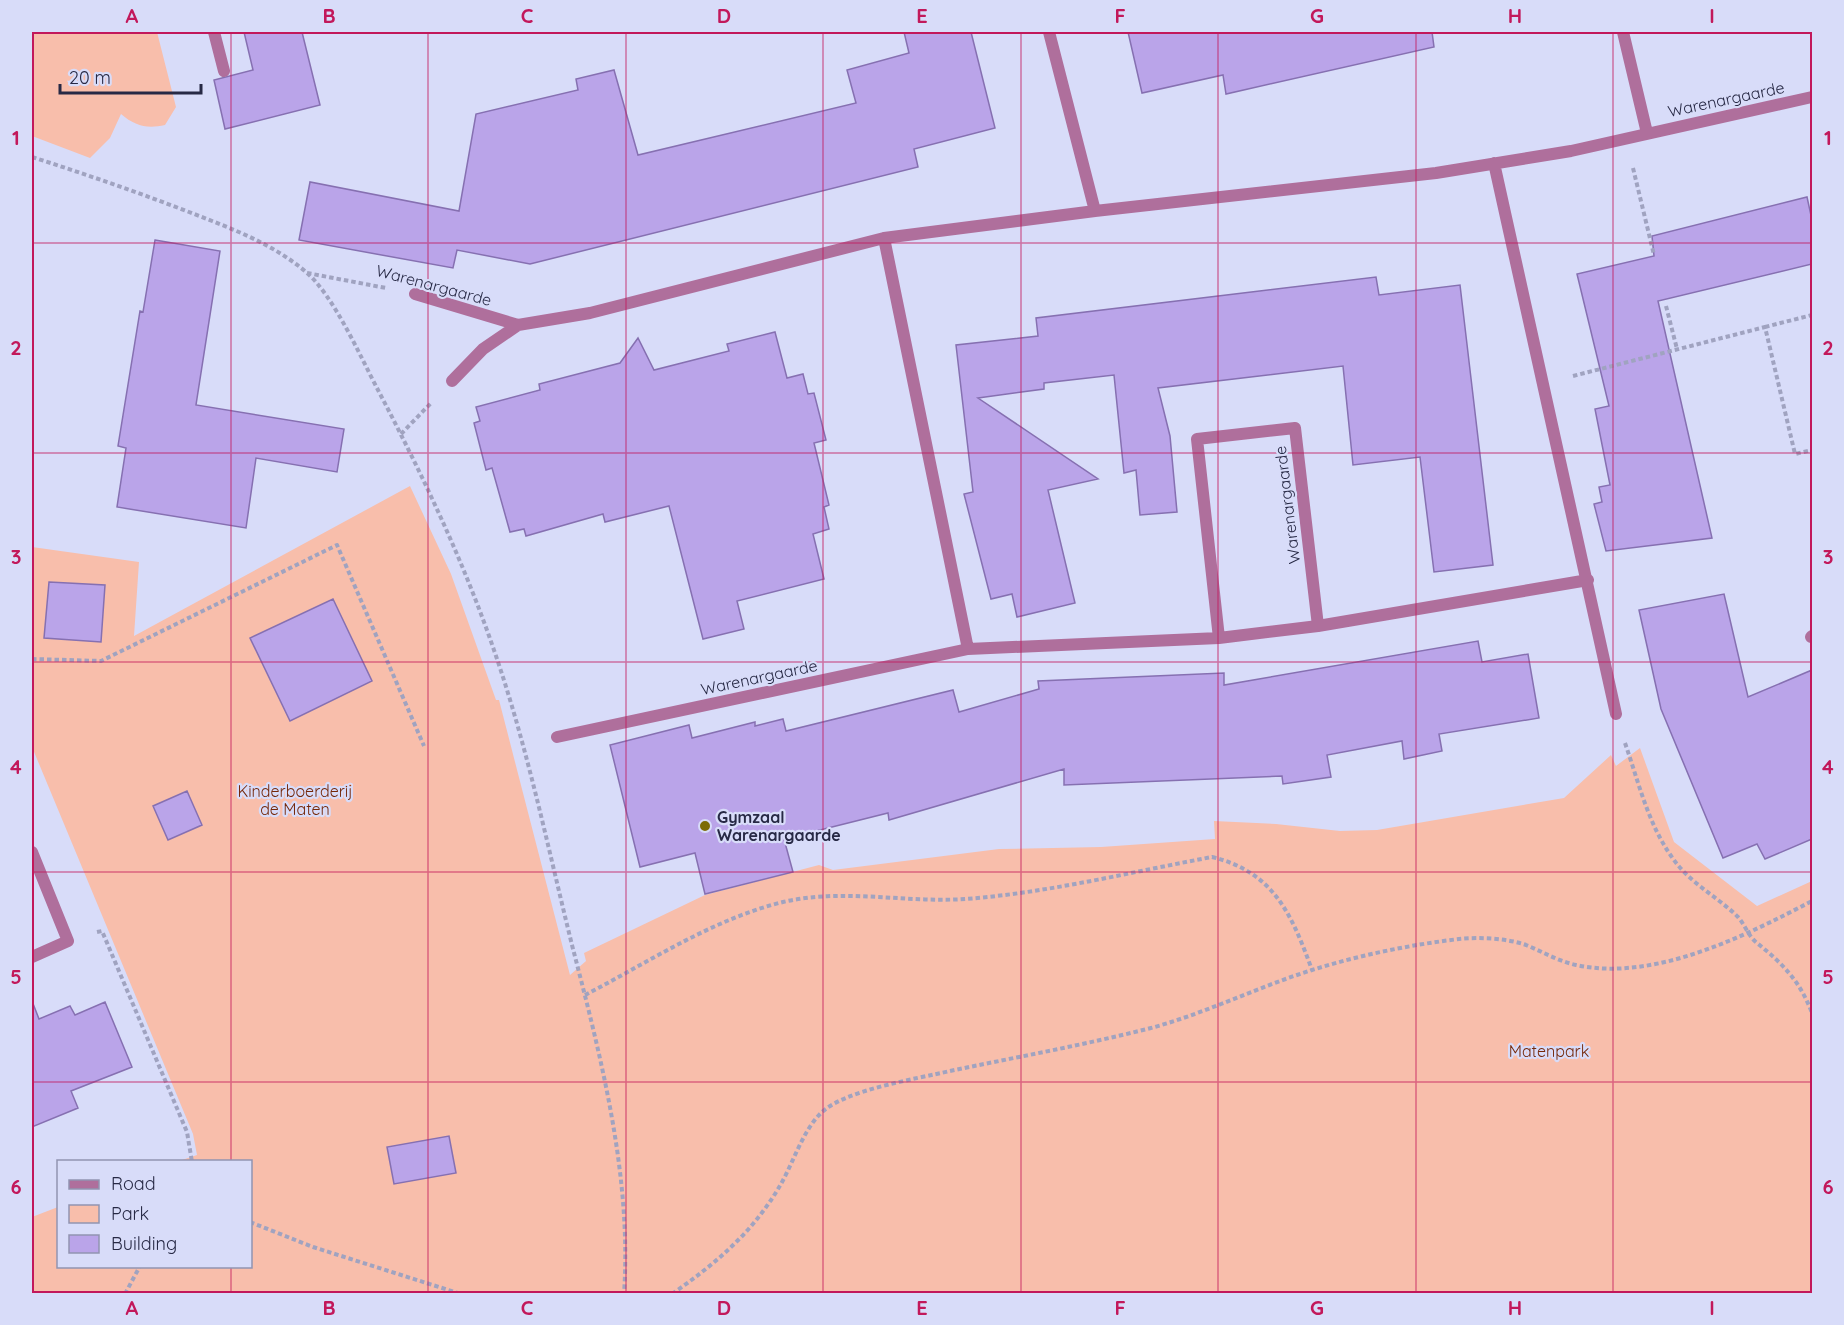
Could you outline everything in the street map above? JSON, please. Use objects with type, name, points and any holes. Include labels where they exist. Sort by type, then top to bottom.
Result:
[{"type":"street","points":[[214,32],[224,71]]},
{"type":"street","points":[[1049,32],[1095,211]]},
{"type":"street","points":[[1623,32],[1647,133]]},
{"type":"street","name":"Warenargaarde","points":[[452,381],[483,349],[518,325],[590,313],[884,238],[1095,211],[1436,173],[1571,151],[1812,97]]},
{"type":"street","points":[[1494,163],[1616,714]]},
{"type":"street","points":[[884,238],[968,649]]},
{"type":"street","name":"Warenargaarde","points":[[414,294],[518,325]]},
{"type":"street","name":"Warenargaarde","points":[[1219,638],[1197,440],[1208,438],[1295,428],[1318,626]]},
{"type":"street","name":"Warenargaarde","points":[[557,736],[968,649],[1219,638],[1318,626],[1588,580]]},
{"type":"street","points":[[32,852],[68,941],[32,957]]},
{"type":"path","points":[[1626,138],[1654,255]]},
{"type":"path","points":[[32,157],[152,198],[242,234],[280,253],[307,273],[322,291],[352,340],[401,434],[462,565],[497,658],[522,745],[585,995],[620,1174],[624,1293]]},
{"type":"path","name":"Warenargaarde","points":[[307,273],[414,294]]},
{"type":"path","points":[[1666,306],[1677,349]]},
{"type":"path","points":[[1543,383],[1812,315]]},
{"type":"path","points":[[1765,327],[1796,454],[1812,450]]},
{"type":"path","points":[[401,434],[452,381]]},
{"type":"path","points":[[32,659],[101,662],[337,545],[424,746]]},
{"type":"path","points":[[1616,714],[1655,833],[1680,867],[1704,892],[1738,917],[1756,943],[1765,948],[1792,973],[1812,1013]]},
{"type":"path","points":[[585,995],[729,921],[783,902],[844,895],[922,899],[995,896],[1212,857],[1233,862],[1274,891],[1296,928],[1312,970]]},
{"type":"path","points":[[672,1293],[720,1258],[749,1231],[779,1187],[812,1123],[821,1112],[841,1100],[899,1083],[1160,1026],[1312,970],[1413,946],[1480,938],[1527,945],[1577,965],[1607,969],[1631,968],[1656,964],[1749,932],[1812,901]]},
{"type":"path","points":[[68,941],[102,931],[187,1132],[192,1160]]},
{"type":"path","points":[[252,1222],[313,1247],[461,1293]]},
{"type":"path","points":[[125,1293],[139,1268]]},
{"type":"green space","points":[[32,32],[157,32],[176,107],[165,125],[159,126],[142,125],[121,114],[110,138],[90,158],[32,136]]},
{"type":"green space","name":"Matenpark","points":[[410,486],[451,574],[496,700],[499,700],[570,975],[586,961],[584,953],[705,895],[819,865],[833,870],[999,849],[1101,847],[1215,839],[1214,821],[1276,824],[1340,831],[1377,830],[1564,798],[1611,755],[1616,766],[1640,748],[1674,842],[1757,906],[1812,881],[1812,1293],[32,1294],[32,1217],[57,1207],[57,1268],[252,1268],[252,1160],[182,1160],[197,1155],[193,1134],[32,747],[32,547],[139,562],[134,636]]},
{"type":"building","points":[[244,32],[302,32],[320,105],[225,129],[214,80],[253,70]]},
{"type":"building","points":[[904,32],[971,32],[995,128],[914,149],[918,167],[530,264],[457,250],[453,268],[299,240],[310,182],[459,211],[476,114],[578,90],[576,79],[614,70],[638,155],[856,103],[847,70],[909,53]]},
{"type":"building","points":[[1128,32],[1432,32],[1434,47],[1226,94],[1223,75],[1142,93]]},
{"type":"building","points":[[1807,197],[1812,220],[1812,264],[1658,301],[1712,538],[1606,551],[1594,504],[1602,502],[1599,487],[1610,485],[1595,409],[1609,406],[1577,274],[1654,256],[1652,236]]},
{"type":"building","points":[[155,240],[220,251],[196,405],[344,429],[337,472],[256,458],[246,528],[117,507],[126,448],[118,446],[140,311],[143,312]]},
{"type":"building","points":[[1376,277],[1379,295],[1460,285],[1493,565],[1434,572],[1420,457],[1353,465],[1343,366],[1158,388],[1170,436],[1177,512],[1140,515],[1136,470],[1124,473],[1114,375],[1044,383],[1044,389],[978,398],[1098,479],[1048,490],[1075,603],[1017,617],[1012,594],[991,599],[964,494],[973,492],[956,345],[1038,336],[1036,318]]},
{"type":"building","points":[[775,332],[787,378],[803,374],[808,394],[814,393],[826,440],[814,443],[829,505],[824,507],[829,529],[813,534],[824,579],[737,601],[744,629],[703,639],[669,506],[605,522],[603,514],[526,536],[524,529],[510,532],[492,468],[486,470],[474,423],[480,421],[476,407],[540,390],[539,384],[620,363],[638,338],[654,370],[729,351],[727,344]]},
{"type":"building","points":[[49,582],[105,585],[101,642],[44,638]]},
{"type":"building","points":[[1724,594],[1748,697],[1812,670],[1812,839],[1765,859],[1757,844],[1723,858],[1661,709],[1639,610]]},
{"type":"building","points":[[333,599],[372,681],[290,721],[250,638]]},
{"type":"building","points":[[1478,641],[1482,662],[1528,654],[1539,718],[1439,734],[1442,751],[1404,759],[1402,741],[1327,755],[1331,777],[1283,784],[1282,776],[1064,785],[1064,769],[889,820],[888,813],[784,839],[793,872],[705,894],[695,853],[640,867],[610,745],[689,725],[692,738],[755,722],[755,726],[783,719],[786,731],[953,690],[959,712],[1039,689],[1038,681],[1224,673],[1224,685]]},
{"type":"building","points":[[187,791],[202,825],[168,840],[153,806]]},
{"type":"building","points":[[32,1001],[39,1019],[70,1006],[75,1015],[105,1002],[132,1067],[71,1091],[78,1108],[32,1127]]},
{"type":"building","points":[[449,1136],[456,1173],[394,1184],[387,1147]]},
{"type":"place","name":"Gymzaal Warenargaarde","points":[[705,826]]},
{"type":"park label","name":"Kinderboerderij de Maten","points":[[295,800]]}]
